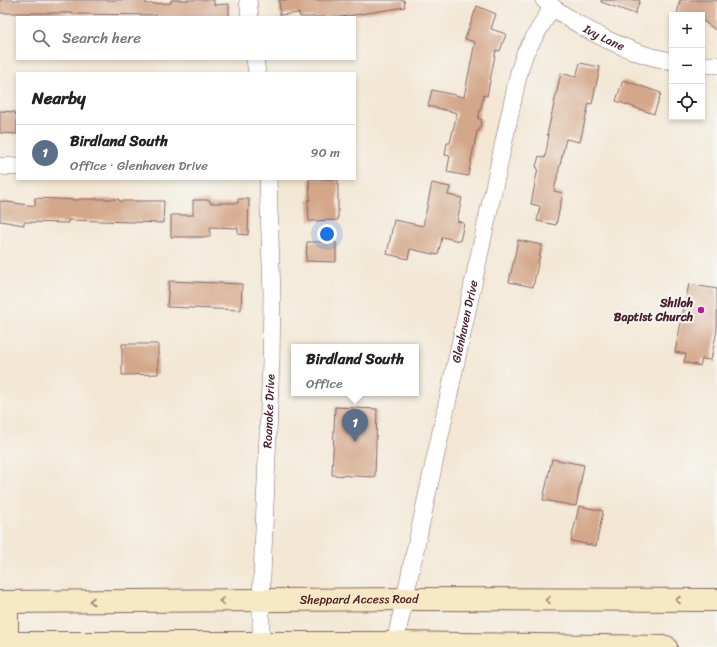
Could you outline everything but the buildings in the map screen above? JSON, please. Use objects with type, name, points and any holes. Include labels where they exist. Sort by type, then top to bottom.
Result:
[{"type":"main road","name":"Sheppard Access Road","points":[[3,602],[404,599],[717,600]]},
{"type":"main road","points":[[3,602],[4,643],[395,643],[666,647]]},
{"type":"street","points":[[248,0],[250,16]]},
{"type":"street","name":"Ivy Lane","points":[[548,3],[593,33],[628,48],[669,60]]},
{"type":"street","name":"Glenhaven Drive","points":[[395,643],[518,72],[548,3]]},
{"type":"street","points":[[255,60],[257,72]]},
{"type":"street","points":[[705,65],[717,65]]},
{"type":"street","points":[[0,166],[16,167]]},
{"type":"street","name":"Roanoke Drive","points":[[261,643],[261,600],[271,362],[272,294],[268,180]]},
{"type":"place","name":"Shiloh Baptist Church","points":[[701,310]]},
{"type":"place","name":"Birdland South","points":[[355,442]]}]
